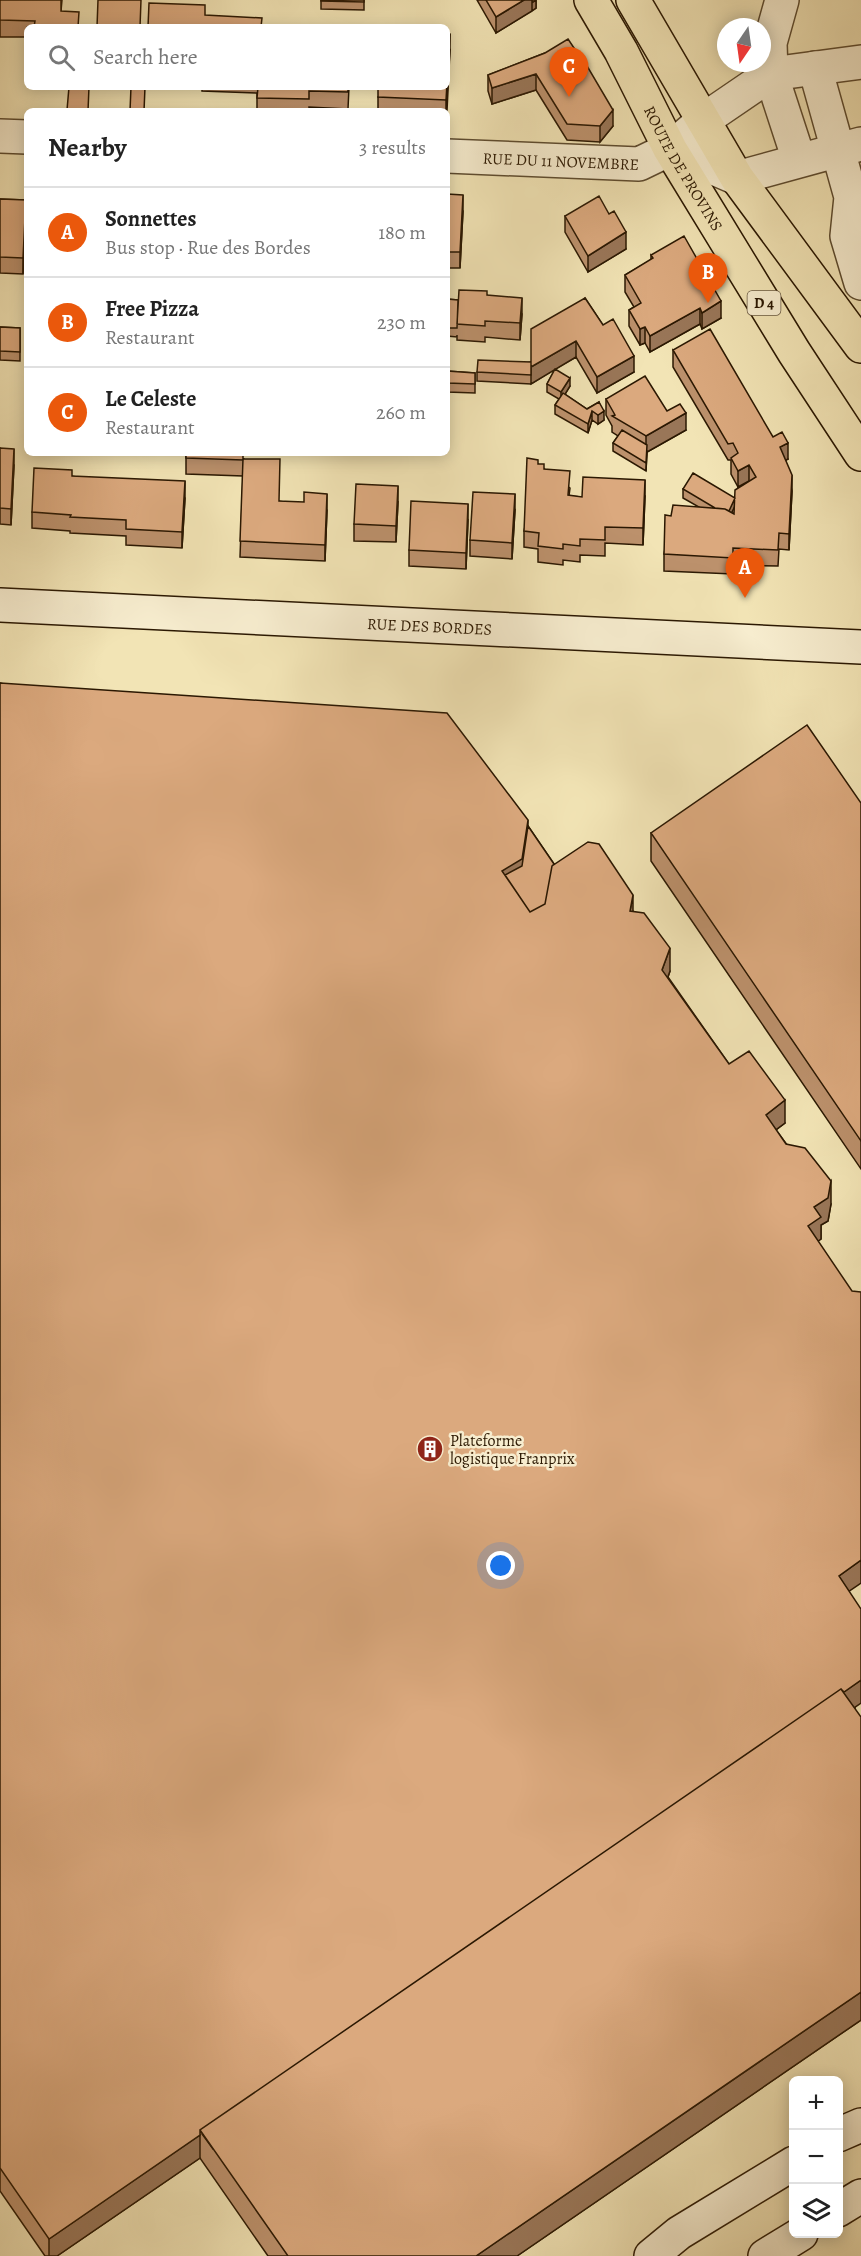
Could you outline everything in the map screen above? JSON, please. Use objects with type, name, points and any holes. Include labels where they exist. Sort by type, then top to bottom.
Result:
[{"type":"main road","name":"ROUTE DE PROVINS","points":[[591,0],[621,51],[670,149],[769,312],[861,454]]},
{"type":"main road","points":[[633,0],[705,119],[737,178],[861,346]]},
{"type":"street","points":[[782,0],[770,43],[771,74],[799,160]]},
{"type":"street","points":[[771,74],[861,62]]},
{"type":"street","points":[[815,68],[850,146],[851,197],[847,236],[861,284]]},
{"type":"street","name":"RUE DU 11 NOVEMBRE","points":[[450,156],[639,164],[670,149],[705,119],[771,74]]},
{"type":"street","points":[[0,136],[24,137]]},
{"type":"street","points":[[670,149],[737,178],[850,146]]},
{"type":"street","name":"RUE DES BORDES","points":[[0,605],[861,647]]},
{"type":"street","points":[[843,2133],[861,2125]]},
{"type":"street","points":[[651,2256],[679,2233],[789,2166]]},
{"type":"street","points":[[843,2207],[861,2196]]},
{"type":"street","points":[[765,2256],[794,2238]]},
{"type":"building","points":[[0,0],[61,0],[61,11],[79,12],[78,24],[34,24],[35,21],[0,20]]},
{"type":"building","points":[[98,0],[141,0],[140,24],[97,24]]},
{"type":"building","points":[[364,0],[364,2],[321,1]]},
{"type":"building","points":[[486,0],[524,0],[496,17]]},
{"type":"building","points":[[149,3],[205,5],[205,15],[262,18],[261,24],[148,24]]},
{"type":"building","points":[[568,39],[580,54],[613,110],[600,126],[567,124],[536,74],[492,88],[488,75],[545,53]]},
{"type":"building","points":[[69,90],[89,90],[88,108],[67,108]]},
{"type":"building","points":[[131,90],[145,90],[144,108],[130,108]]},
{"type":"building","points":[[258,90],[348,90],[348,92],[309,91],[309,99],[257,98]]},
{"type":"building","points":[[378,90],[447,90],[446,100],[378,97]]},
{"type":"building","points":[[450,194],[463,195],[460,252],[450,252]]},
{"type":"building","points":[[599,196],[609,214],[614,211],[626,232],[588,256],[565,216]]},
{"type":"building","points":[[0,199],[24,200],[23,258],[0,257]]},
{"type":"building","points":[[684,236],[721,301],[702,313],[700,308],[650,336],[645,327],[640,329],[629,310],[641,303],[625,275],[653,258],[651,255]]},
{"type":"building","points":[[459,290],[487,291],[487,295],[522,298],[520,323],[485,321],[485,326],[457,324]]},
{"type":"building","points":[[585,298],[603,325],[613,319],[634,356],[597,377],[576,341],[531,367],[531,329]]},
{"type":"building","points":[[450,299],[458,300],[457,328],[450,328]]},
{"type":"building","points":[[0,327],[20,328],[20,352],[0,351]]},
{"type":"building","points":[[710,329],[773,437],[782,432],[788,443],[780,447],[792,475],[789,534],[779,533],[778,550],[733,548],[733,558],[664,554],[665,515],[671,516],[673,505],[725,509],[734,514],[735,490],[756,477],[749,465],[738,471],[731,458],[738,453],[733,443],[728,444],[673,350]]},
{"type":"building","points":[[478,360],[531,362],[531,375],[477,372]]},
{"type":"building","points":[[555,369],[570,378],[561,392],[547,384]]},
{"type":"building","points":[[450,371],[475,373],[475,384],[450,383]]},
{"type":"building","points":[[645,376],[667,411],[680,404],[686,413],[646,436],[612,416],[615,415],[606,399]]},
{"type":"building","points":[[563,393],[587,409],[599,402],[604,411],[598,415],[592,411],[588,424],[555,405]]},
{"type":"building","points":[[622,430],[647,445],[646,463],[613,443]]},
{"type":"building","points":[[0,448],[14,449],[11,509],[0,508]]},
{"type":"building","points":[[186,456],[243,456],[243,460],[186,458]]},
{"type":"building","points":[[527,458],[538,460],[538,464],[544,464],[544,469],[570,471],[568,495],[582,497],[583,477],[645,480],[643,528],[605,527],[605,540],[580,539],[580,546],[563,544],[563,549],[538,546],[539,533],[524,531]]},
{"type":"building","points":[[243,459],[280,459],[279,501],[304,502],[304,492],[327,494],[325,545],[240,541]]},
{"type":"building","points":[[34,468],[72,470],[72,476],[185,481],[182,532],[126,529],[126,520],[32,512]]},
{"type":"building","points":[[693,473],[735,498],[729,511],[715,508],[683,489]]},
{"type":"building","points":[[356,484],[398,486],[396,526],[354,524]]},
{"type":"building","points":[[473,492],[515,494],[512,543],[470,540]]},
{"type":"building","points":[[411,501],[468,504],[466,553],[409,550]]},
{"type":"building","name":"Plateforme logistique Franprix","points":[[0,683],[447,713],[528,820],[522,859],[502,871],[530,912],[545,904],[552,866],[588,842],[599,844],[633,895],[630,911],[644,913],[670,948],[662,970],[729,1064],[749,1051],[785,1100],[766,1115],[786,1144],[805,1148],[831,1181],[828,1198],[814,1207],[821,1217],[808,1226],[852,1291],[861,1292],[861,1560],[839,1576],[861,1609],[861,1680],[844,1692],[841,1689],[200,2130],[200,2135],[49,2239],[0,2168]]},
{"type":"building","points":[[807,725],[861,803],[861,1141],[651,833]]},
{"type":"building","points":[[528,826],[554,864],[545,904],[530,912],[505,875],[522,866]]},
{"type":"building","points":[[841,1689],[861,1717],[861,1992],[476,2256],[288,2256],[200,2130]]},
{"type":"place","name":"Le Celeste","points":[[569,97]]},
{"type":"place","name":"Free Pizza","points":[[708,303]]},
{"type":"place","name":"Sonnettes","points":[[745,598]]},
{"type":"place","name":"Plateforme logistique Franprix","points":[[430,1449]]}]
